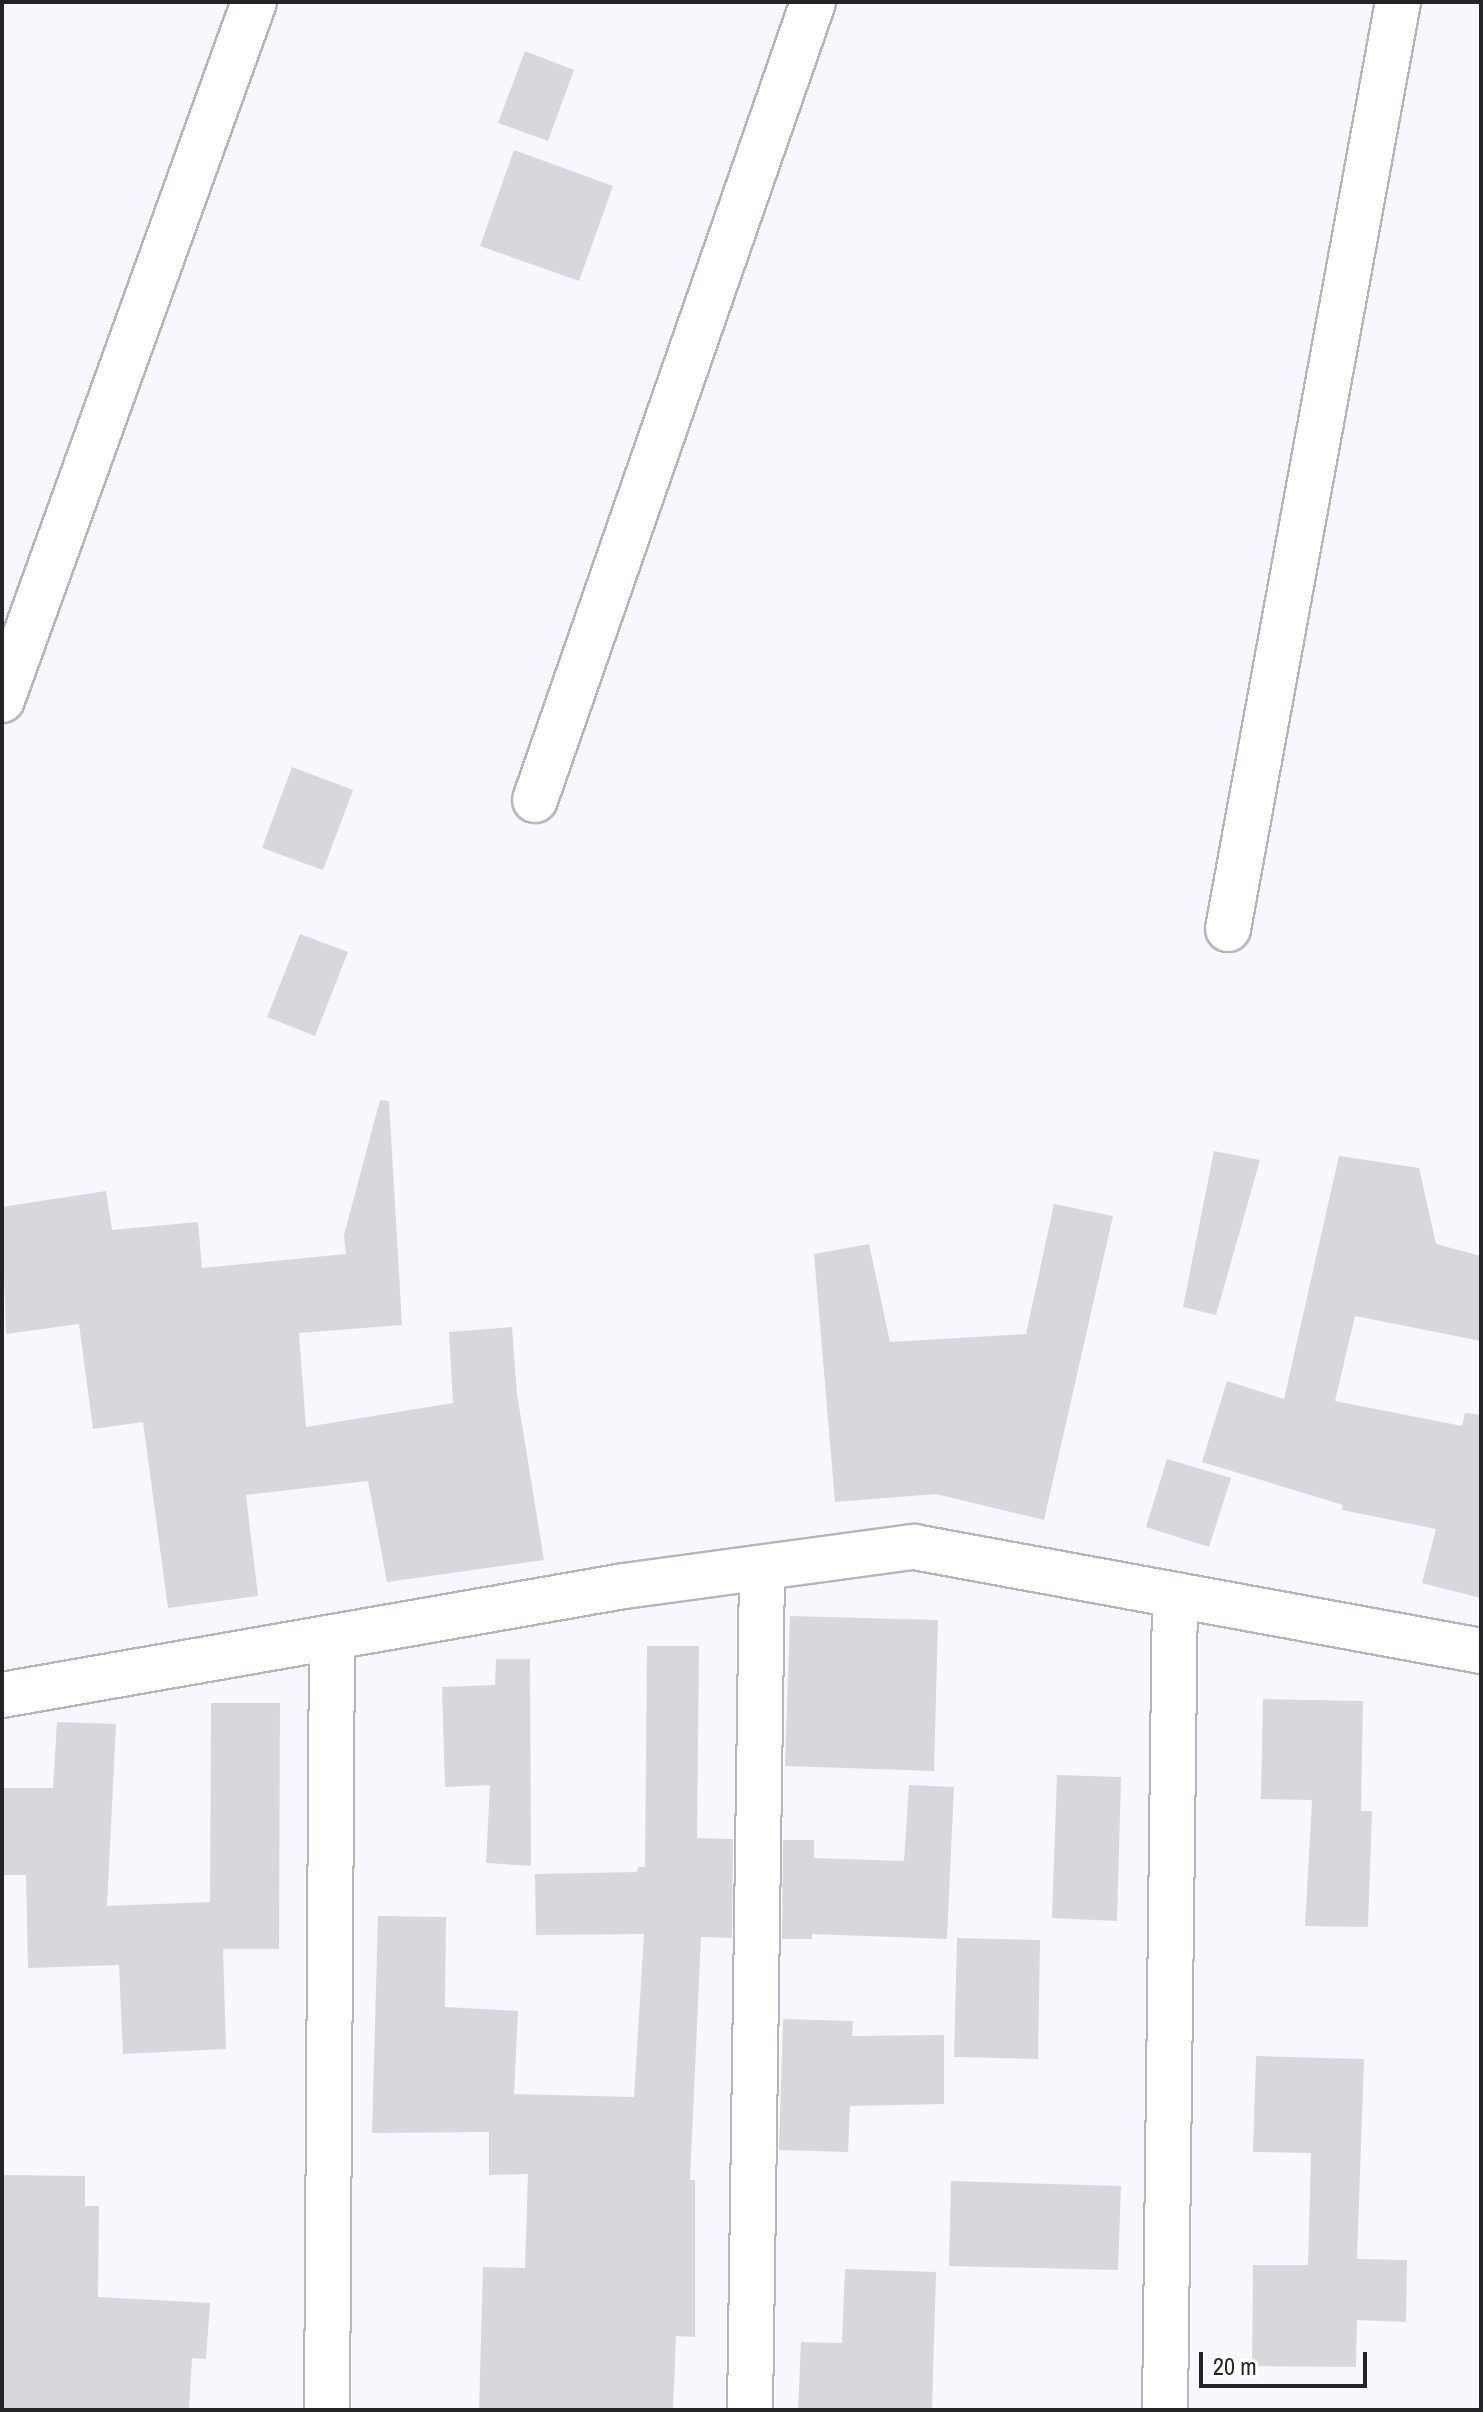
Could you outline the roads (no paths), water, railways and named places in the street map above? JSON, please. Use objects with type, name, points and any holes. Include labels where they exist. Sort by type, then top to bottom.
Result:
[{"type":"street","points":[[2,700],[254,2]]},
{"type":"street","points":[[535,800],[813,2]]},
{"type":"street","points":[[1228,929],[1398,2]]},
{"type":"street","points":[[2,1695],[762,1568],[914,1547],[1481,1651]]},
{"type":"street","points":[[750,2410],[762,1568]]},
{"type":"street","points":[[1165,2410],[1175,1595]]},
{"type":"street","points":[[327,2410],[332,1638]]}]
